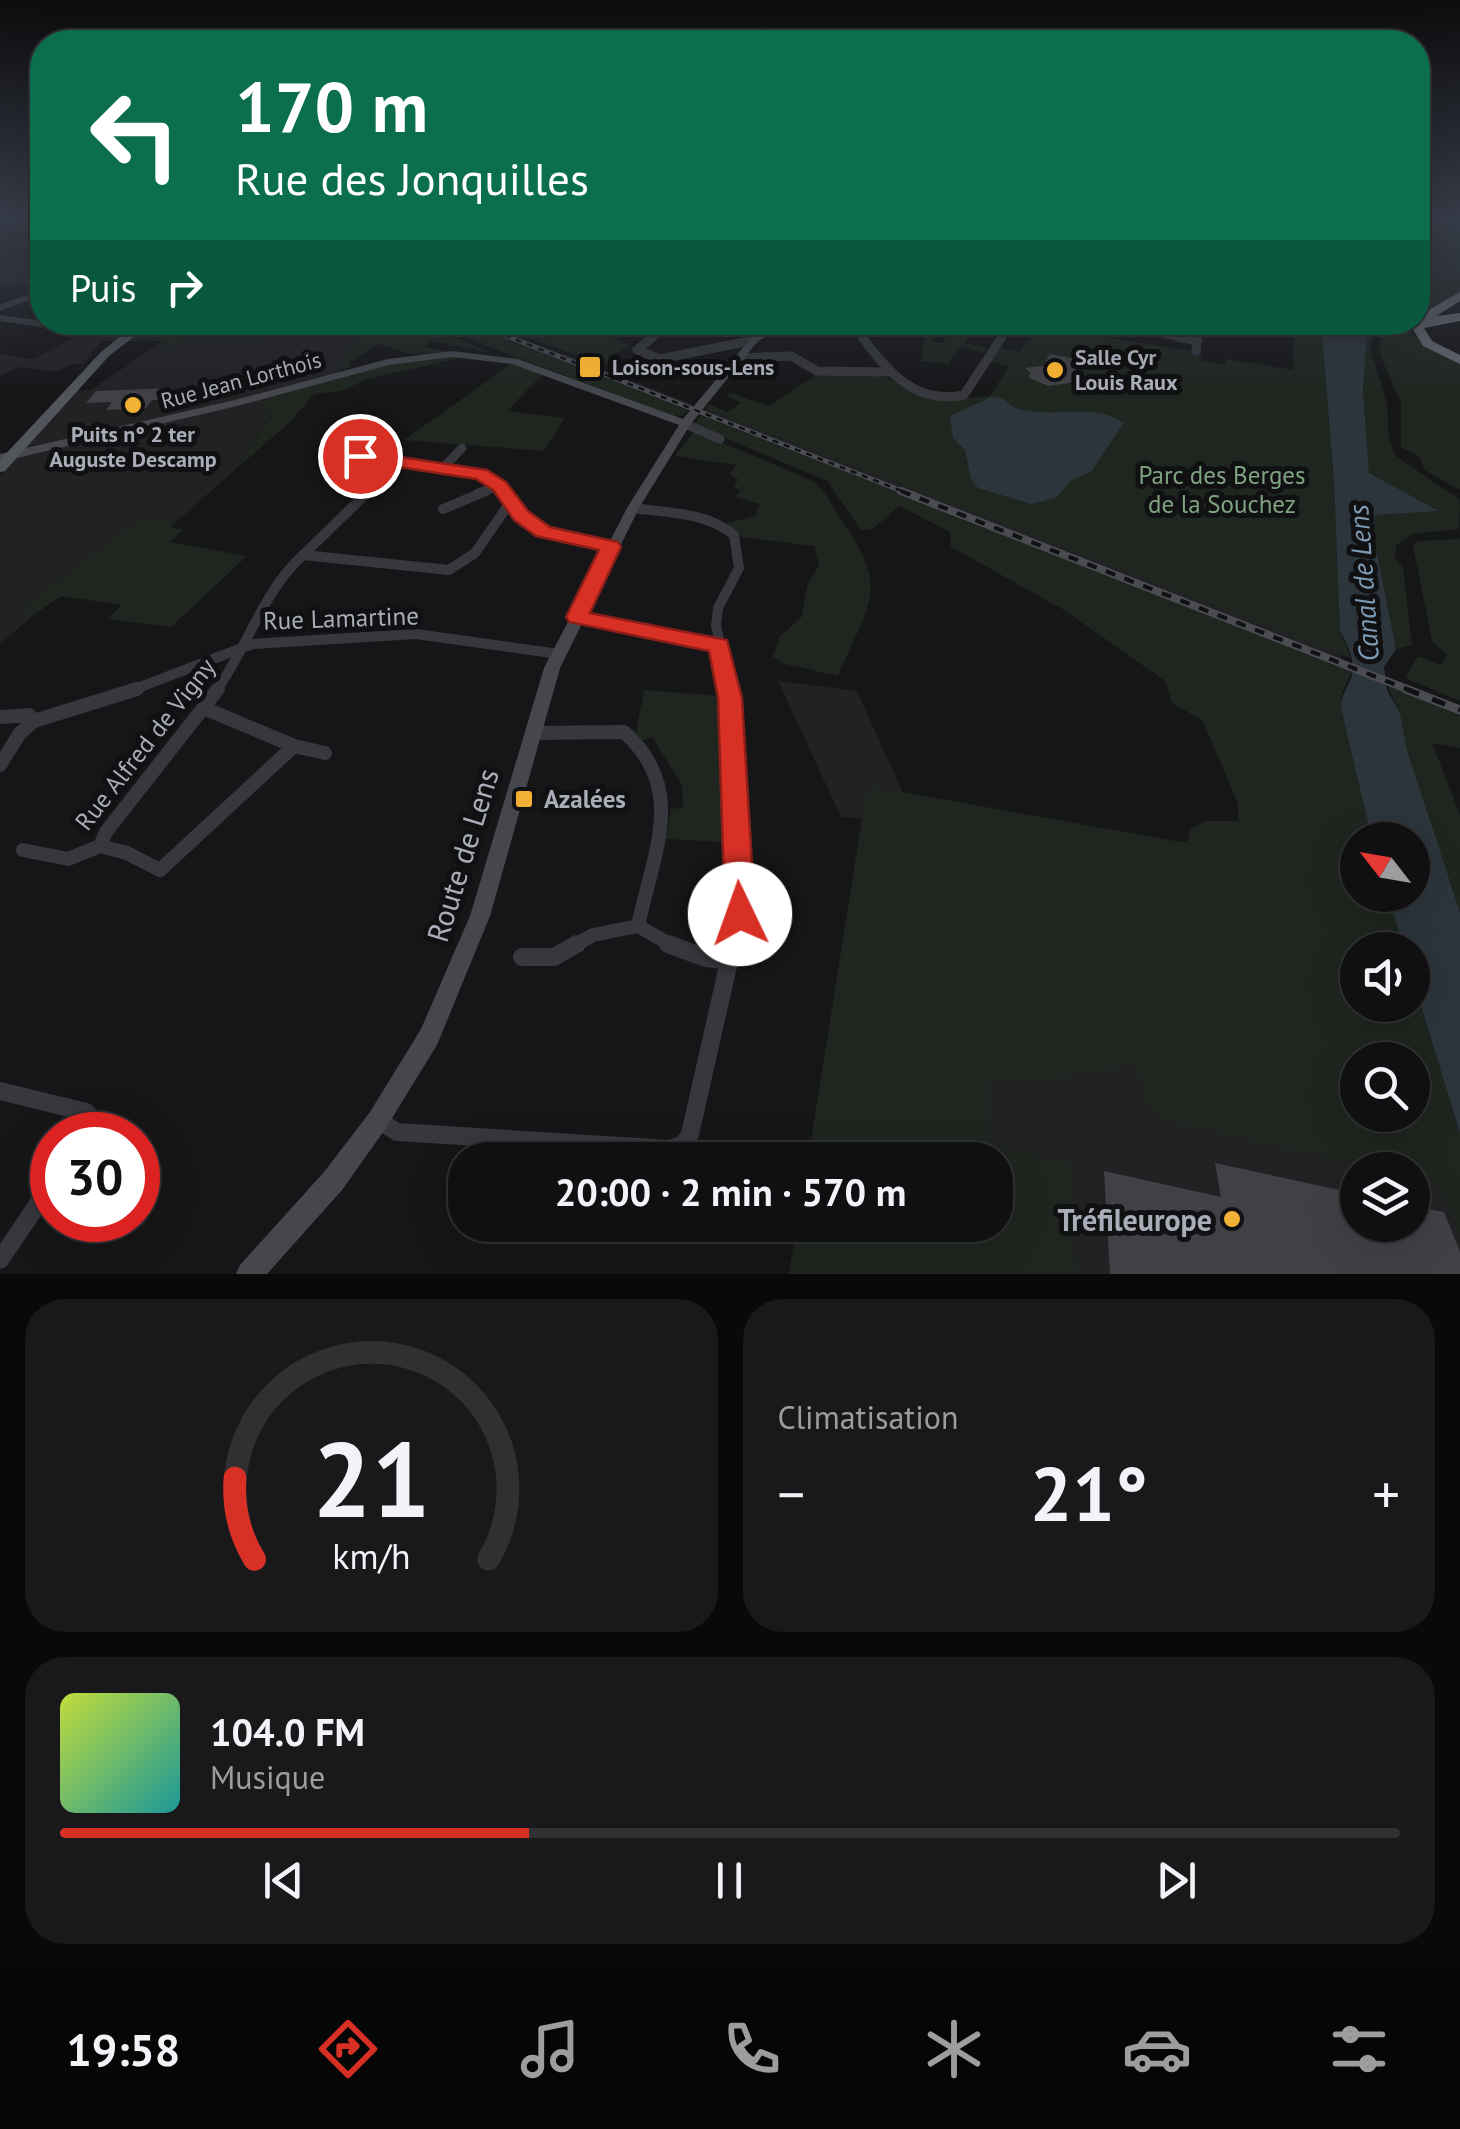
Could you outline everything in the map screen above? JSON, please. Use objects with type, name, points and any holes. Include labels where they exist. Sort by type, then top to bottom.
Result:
[{"type":"highway","points":[[1430,314],[1460,296]]},
{"type":"highway","points":[[1430,325],[1438,319],[1460,317]]},
{"type":"highway","points":[[1419,335],[1431,346],[1460,358]]},
{"type":"highway","points":[[1428,335],[1432,342],[1460,358]]},
{"type":"main road","points":[[2,459],[115,335]]},
{"type":"street","points":[[0,308],[30,298]]},
{"type":"street","points":[[0,318],[30,323]]},
{"type":"street","points":[[655,335],[637,350],[660,359],[754,340]]},
{"type":"street","name":"Route de Lens","points":[[248,1274],[333,1181],[378,1120],[429,1037],[480,916],[559,654],[633,508],[685,424],[756,335]]},
{"type":"street","points":[[860,335],[889,372],[932,398],[964,395],[1003,335]]},
{"type":"street","points":[[1151,335],[1197,346],[1197,335]]},
{"type":"street","name":"Rue Jean Lorthois","points":[[2,459],[237,404],[374,365],[452,354],[514,360],[720,438]]},
{"type":"street","points":[[739,358],[791,356],[818,371],[889,372]]},
{"type":"street","points":[[445,466],[462,448]]},
{"type":"street","points":[[360,456],[481,474],[500,486],[524,518],[557,537],[611,547]]},
{"type":"street","name":"Rue Alfred de Vigny","points":[[23,850],[68,859],[100,846],[106,832],[206,709],[277,583],[397,463]]},
{"type":"street","points":[[443,509],[457,500],[500,486]]},
{"type":"street","points":[[304,555],[450,570],[475,553],[511,501]]},
{"type":"street","points":[[378,1120],[397,1132],[669,1148],[683,1145],[690,1134],[730,961],[740,895],[730,698],[716,615],[739,568],[734,535],[720,524],[704,518],[633,508]]},
{"type":"street","points":[[495,521],[524,518]]},
{"type":"street","points":[[577,617],[719,646]]},
{"type":"street","name":"Rue Lamartine","points":[[34,721],[118,696],[244,646],[416,634],[559,654]]},
{"type":"street","points":[[206,709],[294,746],[325,753]]},
{"type":"street","points":[[0,717],[30,715],[34,721],[20,733],[0,765]]},
{"type":"street","points":[[532,734],[624,732],[659,779],[665,792],[664,804],[638,926]]},
{"type":"street","points":[[100,846],[127,853],[160,870],[294,746]]},
{"type":"street","points":[[522,957],[554,957],[594,935],[638,926],[659,940],[702,958],[730,961]]},
{"type":"street","points":[[0,1090],[86,1112]]},
{"type":"street","points":[[0,1260],[30,1215]]},
{"type":"shaded area","points":[[0,278],[30,278],[30,286],[0,284]]},
{"type":"shaded area","points":[[79,335],[358,335],[339,369],[344,376],[261,412],[273,412],[236,469],[176,522],[143,518],[19,611],[35,614],[0,644],[0,475],[73,391],[91,390],[163,341],[102,341],[83,364],[72,364],[57,372],[19,367],[0,376],[0,354],[33,359]]},
{"type":"shaded area","points":[[497,335],[512,335],[692,404],[688,410]]},
{"type":"shaded area","points":[[706,409],[1342,654],[1337,666],[701,415]]},
{"type":"shaded area","points":[[778,681],[857,691],[903,793],[1187,844],[1340,956],[1340,1022],[1362,1022],[1367,1042],[1340,1042],[1340,1132],[1378,1132],[1402,1152],[1340,1152],[1340,1242],[1430,1242],[1430,1176],[1438,1183],[1460,1234],[1460,1274],[789,1274],[794,1242],[1013,1242],[1013,1142],[811,1142],[862,818],[841,817]]},
{"type":"green space","points":[[1430,278],[1460,278],[1460,292],[1430,311]]},
{"type":"green space","points":[[131,335],[357,335],[186,341],[155,347],[163,340],[123,339]]},
{"type":"green space","points":[[357,335],[450,335],[492,353],[431,341],[424,347],[447,352],[412,354],[378,344],[349,363],[351,367],[339,370]]},
{"type":"green space","points":[[459,335],[497,335],[688,410],[683,416],[670,415]]},
{"type":"green space","points":[[520,335],[617,335],[614,338],[631,346],[610,356],[612,361],[604,359],[608,362],[603,364]]},
{"type":"green space","points":[[925,335],[934,335],[932,341],[942,343],[948,335],[971,335],[965,343],[987,348],[984,352],[961,347],[948,364],[921,361]]},
{"type":"green space","name":"Parc des Berges de la Souchez","points":[[1032,335],[1093,335],[1201,353],[1201,360],[1225,365],[1226,359],[1293,370],[1294,338],[1279,335],[1322,335],[1334,483],[1340,631],[1351,658],[706,409],[709,404],[727,412],[741,403],[727,396],[730,393],[769,406],[818,374],[880,374],[937,401],[990,396],[1009,366],[988,361],[998,347],[1019,352]]},
{"type":"green space","points":[[1367,335],[1373,335],[1371,351],[1387,404],[1389,439],[1396,456],[1460,500],[1459,529],[1412,534],[1396,545],[1395,559],[1403,567],[1412,645],[1396,649],[1374,538],[1374,515],[1439,510],[1369,473],[1363,391]]},
{"type":"green space","points":[[1381,335],[1414,335],[1460,362],[1460,490],[1424,470],[1420,457],[1401,447],[1401,404],[1379,352]]},
{"type":"green space","points":[[464,357],[367,379],[341,391],[314,394],[290,422],[236,469],[273,413],[260,413],[269,398],[390,364]]},
{"type":"green space","points":[[511,364],[543,374],[507,411],[565,418],[544,451],[404,440]]},
{"type":"green space","points":[[701,415],[1352,672],[1341,695],[1341,708],[1368,822],[1340,822],[1340,912],[1393,912],[1399,932],[1340,932],[1340,1022],[1426,1022],[1460,1133],[1460,1234],[1438,1183],[1430,1181],[1430,1152],[1340,1152],[1340,1161],[1163,1120],[1146,1104],[1136,1064],[1053,1079],[989,1080],[989,1142],[811,1142],[868,786],[1187,843],[1190,830],[1205,821],[1238,821],[1238,804],[1203,721],[1172,703],[1165,681],[1064,610],[951,547],[950,532],[899,506],[873,529],[861,530],[827,481],[694,425]]},
{"type":"green space","points":[[694,431],[811,480],[826,495],[859,547],[871,584],[869,600],[838,676],[785,664],[773,657],[780,636],[801,618],[807,586],[819,565],[814,546],[741,537],[727,523],[755,516],[760,504],[735,497],[741,490],[734,488],[738,479],[729,474],[736,465],[675,456]]},
{"type":"green space","points":[[143,517],[176,522],[171,527],[183,530],[170,542],[247,556],[171,627],[107,619],[122,605],[61,596],[35,614],[17,612]]},
{"type":"green space","points":[[1460,539],[1460,701],[1405,678],[1418,656],[1441,665],[1447,655],[1432,641],[1413,546],[1418,541]]},
{"type":"green space","points":[[1387,685],[1460,714],[1460,748],[1432,743],[1460,815],[1460,912],[1407,750],[1400,713]]},
{"type":"green space","points":[[644,690],[720,696],[725,842],[666,839],[671,808],[683,809],[682,785],[652,737],[641,742],[636,733]]},
{"type":"green space","points":[[1013,1150],[1071,1164],[1076,1274],[789,1274],[794,1242],[1013,1242]]},
{"type":"water","name":"Canal de Lens","points":[[1322,335],[1367,335],[1363,391],[1369,473],[1439,511],[1375,515],[1374,538],[1396,649],[1384,667],[1387,690],[1400,713],[1407,750],[1460,912],[1460,1133],[1426,1022],[1430,1022],[1430,932],[1399,932],[1393,912],[1430,912],[1430,822],[1368,822],[1341,708],[1353,666],[1340,631],[1334,483]]},
{"type":"water","points":[[991,397],[1032,412],[1100,413],[1124,423],[1091,472],[1070,481],[1056,498],[1031,504],[978,488],[971,479],[965,450],[953,438],[950,416]]},
{"type":"building","name":"Salle Cyr Louis Raux","points":[[1050,354],[1086,361],[1078,374],[1085,381],[1048,386],[1028,377],[1031,373],[1025,368],[1043,366]]},
{"type":"building","points":[[174,388],[165,400],[152,400],[146,408],[106,410],[112,402],[86,403],[96,391]]},
{"type":"building","name":"Tréfileurope","points":[[1215,1163],[1340,1190],[1340,1242],[1430,1242],[1430,1209],[1444,1212],[1460,1252],[1460,1274],[1110,1274],[1104,1171],[1221,1197]]},
{"type":"railway","points":[[504,335],[907,493]]},
{"type":"railway","points":[[901,491],[1412,691]]},
{"type":"railway","points":[[1406,689],[1460,710]]},
{"type":"place","name":"Loison-sous-Lens","points":[[590,367]]},
{"type":"place","name":"Salle Cyr Louis Raux","points":[[1055,370]]},
{"type":"place","name":"Puits n° 2 ter Auguste Descamp","points":[[133,405]]},
{"type":"place","name":"Azalées","points":[[524,799]]},
{"type":"place","name":"Tréfileurope","points":[[1232,1219]]},
{"type":"route","points":[[360,456],[445,466],[488,477],[506,493],[521,516],[543,532],[611,547],[577,617],[719,646],[730,698],[740,914]]}]
